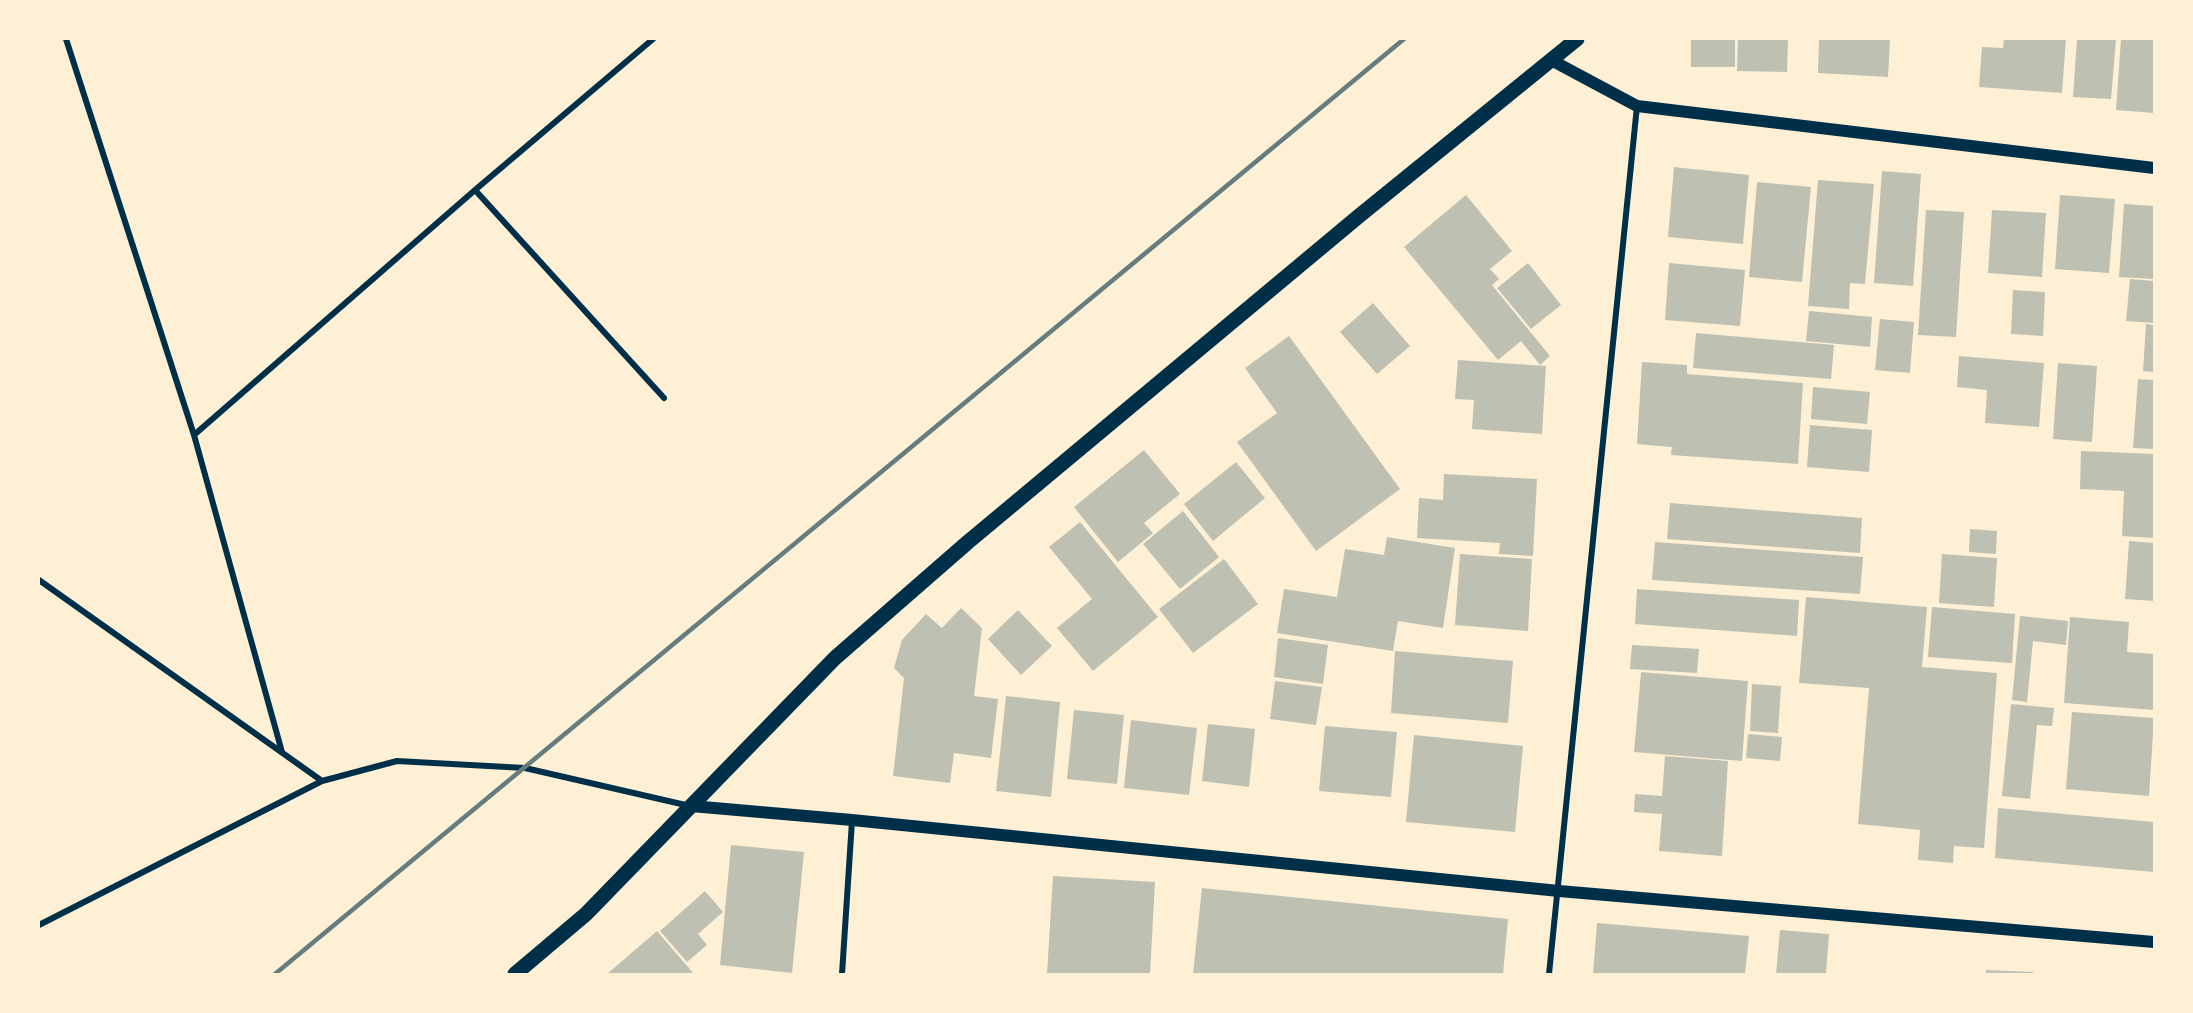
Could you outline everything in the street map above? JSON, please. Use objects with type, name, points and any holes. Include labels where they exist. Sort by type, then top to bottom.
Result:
[{"type":"main road","points":[[515,974],[586,914],[835,658],[968,542],[1359,216],[1577,39]]},
{"type":"main road","points":[[1551,60],[1637,106],[2154,168]]},
{"type":"main road","points":[[692,806],[1559,891],[2154,942]]},
{"type":"street","points":[[66,39],[194,435],[282,752]]},
{"type":"street","points":[[194,435],[475,190],[653,39]]},
{"type":"street","points":[[1549,974],[1637,106]]},
{"type":"street","points":[[475,190],[664,398]]},
{"type":"street","points":[[39,580],[322,781]]},
{"type":"street","points":[[39,925],[322,781],[397,761],[525,768],[692,806]]},
{"type":"street","points":[[842,974],[852,820]]},
{"type":"building","points":[[1691,39],[1735,39],[1735,67],[1691,67]]},
{"type":"building","points":[[1738,39],[1788,39],[1787,72],[1737,71]]},
{"type":"building","points":[[1819,39],[1890,39],[1888,77],[1818,73]]},
{"type":"building","points":[[2004,39],[2066,39],[2062,93],[1979,87],[1982,47],[2003,48]]},
{"type":"building","points":[[2077,39],[2116,39],[2111,99],[2073,97]]},
{"type":"building","points":[[2121,39],[2154,39],[2154,113],[2116,110]]},
{"type":"building","points":[[1674,167],[1749,175],[1743,244],[1668,237]]},
{"type":"building","points":[[1882,171],[1921,174],[1913,286],[1874,283]]},
{"type":"building","points":[[1818,180],[1874,184],[1865,284],[1850,283],[1849,309],[1808,306]]},
{"type":"building","points":[[1757,182],[1811,187],[1802,282],[1749,277]]},
{"type":"building","points":[[1466,195],[1512,251],[1490,269],[1499,279],[1492,285],[1550,356],[1540,365],[1521,341],[1498,360],[1404,247]]},
{"type":"building","points":[[2060,195],[2115,199],[2109,273],[2055,269]]},
{"type":"building","points":[[2124,204],[2154,206],[2154,279],[2119,277]]},
{"type":"building","points":[[1926,210],[1964,212],[1956,337],[1918,335]]},
{"type":"building","points":[[1992,210],[2046,213],[2042,277],[1988,273]]},
{"type":"building","points":[[1528,263],[1561,305],[1531,329],[1497,288]]},
{"type":"building","points":[[1669,263],[1745,270],[1740,326],[1665,320]]},
{"type":"building","points":[[2130,279],[2154,281],[2154,323],[2126,321]]},
{"type":"building","points":[[2013,290],[2045,292],[2043,336],[2011,334]]},
{"type":"building","points":[[1373,303],[1410,346],[1377,374],[1340,332]]},
{"type":"building","points":[[1809,311],[1872,317],[1870,347],[1806,341]]},
{"type":"building","points":[[1880,319],[1914,322],[1910,373],[1875,370]]},
{"type":"building","points":[[2146,324],[2154,325],[2154,372],[2143,371]]},
{"type":"building","points":[[1696,333],[1834,345],[1831,379],[1693,368]]},
{"type":"building","points":[[1289,336],[1400,489],[1316,551],[1237,442],[1277,413],[1245,368]]},
{"type":"building","points":[[1959,356],[2044,363],[2039,427],[1985,423],[1987,390],[1957,387]]},
{"type":"building","points":[[1458,360],[1546,366],[1542,434],[1472,429],[1474,400],[1455,399]]},
{"type":"building","points":[[1642,362],[1687,365],[1687,374],[1803,383],[1798,464],[1671,455],[1672,447],[1637,444]]},
{"type":"building","points":[[2058,363],[2097,366],[2092,442],[2053,439]]},
{"type":"building","points":[[2138,379],[2154,380],[2154,449],[2133,448]]},
{"type":"building","points":[[1813,387],[1870,392],[1867,424],[1811,419]]},
{"type":"building","points":[[1810,425],[1872,430],[1869,472],[1807,467]]},
{"type":"building","points":[[1144,450],[1180,494],[1144,523],[1153,533],[1118,562],[1074,507]]},
{"type":"building","points":[[2081,451],[2154,454],[2154,538],[2122,536],[2124,491],[2080,489]]},
{"type":"building","points":[[1236,462],[1265,498],[1213,541],[1184,504]]},
{"type":"building","points":[[1444,474],[1537,479],[1533,556],[1499,554],[1500,543],[1417,538],[1419,498],[1443,500]]},
{"type":"building","points":[[1670,503],[1862,518],[1860,553],[1667,539]]},
{"type":"building","points":[[1183,511],[1219,557],[1180,589],[1143,544]]},
{"type":"building","points":[[1080,522],[1158,617],[1093,671],[1057,628],[1092,599],[1049,547]]},
{"type":"building","points":[[1970,529],[1997,531],[1996,554],[1969,552]]},
{"type":"building","points":[[1387,537],[1455,548],[1443,628],[1398,621],[1393,651],[1277,633],[1284,589],[1337,597],[1345,549],[1384,555]]},
{"type":"building","points":[[2129,541],[2154,543],[2154,601],[2125,599]]},
{"type":"building","points":[[1655,542],[1863,557],[1860,594],[1652,580]]},
{"type":"building","points":[[1460,554],[1532,559],[1528,631],[1455,625]]},
{"type":"building","points":[[1942,554],[1997,558],[1994,607],[1939,603]]},
{"type":"building","points":[[1224,559],[1258,604],[1193,653],[1159,609]]},
{"type":"building","points":[[1637,589],[1799,600],[1797,636],[1635,624]]},
{"type":"building","points":[[1806,597],[1927,607],[1922,667],[1997,673],[1984,848],[1954,846],[1953,863],[1918,860],[1920,830],[1858,824],[1869,688],[1799,683]]},
{"type":"building","points":[[1932,607],[2015,614],[2012,663],[1928,657]]},
{"type":"building","points":[[961,608],[982,628],[974,696],[998,699],[991,758],[954,753],[950,783],[893,776],[904,678],[894,668],[902,640],[926,614],[942,628]]},
{"type":"building","points":[[1018,610],[1052,646],[1021,675],[988,639]]},
{"type":"building","points":[[2020,616],[2068,621],[2066,645],[2033,641],[2027,702],[2012,700]]},
{"type":"building","points":[[2070,617],[2129,622],[2127,652],[2154,654],[2154,710],[2064,703]]},
{"type":"building","points":[[1278,638],[1328,645],[1323,684],[1274,677]]},
{"type":"building","points":[[1632,645],[1699,649],[1697,673],[1630,669]]},
{"type":"building","points":[[1395,651],[1513,661],[1508,723],[1391,713]]},
{"type":"building","points":[[1641,672],[1748,681],[1742,761],[1634,752]]},
{"type":"building","points":[[1275,681],[1322,687],[1316,725],[1270,719]]},
{"type":"building","points":[[1752,684],[1781,686],[1778,733],[1750,731]]},
{"type":"building","points":[[1006,696],[1060,702],[1051,797],[996,791]]},
{"type":"building","points":[[2011,704],[2054,708],[2052,726],[2037,725],[2030,799],[2002,796]]},
{"type":"building","points":[[1074,710],[1124,715],[1117,784],[1067,779]]},
{"type":"building","points":[[2072,712],[2154,718],[2149,796],[2066,789]]},
{"type":"building","points":[[1131,720],[1197,728],[1189,795],[1124,788]]},
{"type":"building","points":[[1208,724],[1255,729],[1249,787],[1202,781]]},
{"type":"building","points":[[1325,726],[1397,732],[1391,797],[1319,791]]},
{"type":"building","points":[[1748,734],[1782,737],[1780,761],[1746,758]]},
{"type":"building","points":[[1414,735],[1523,746],[1515,832],[1406,822]]},
{"type":"building","points":[[1665,756],[1728,761],[1722,856],[1659,851],[1662,814],[1634,812],[1635,794],[1662,796]]},
{"type":"building","points":[[1998,808],[2154,822],[2154,872],[1995,858]]},
{"type":"building","points":[[731,845],[804,852],[792,973],[720,965]]},
{"type":"building","points":[[1053,876],[1155,882],[1150,974],[1047,974]]},
{"type":"building","points":[[1202,888],[1508,919],[1503,974],[1193,974]]},
{"type":"building","points":[[705,891],[723,912],[698,934],[707,945],[687,962],[660,931]]},
{"type":"building","points":[[1597,923],[1749,936],[1745,974],[1593,974]]},
{"type":"building","points":[[1780,930],[1829,934],[1826,974],[1776,974]]},
{"type":"building","points":[[657,931],[694,974],[607,974]]},
{"type":"building","points":[[1986,970],[2033,972],[2033,974],[1986,974]]},
{"type":"railway","points":[[275,974],[1404,39]]}]
